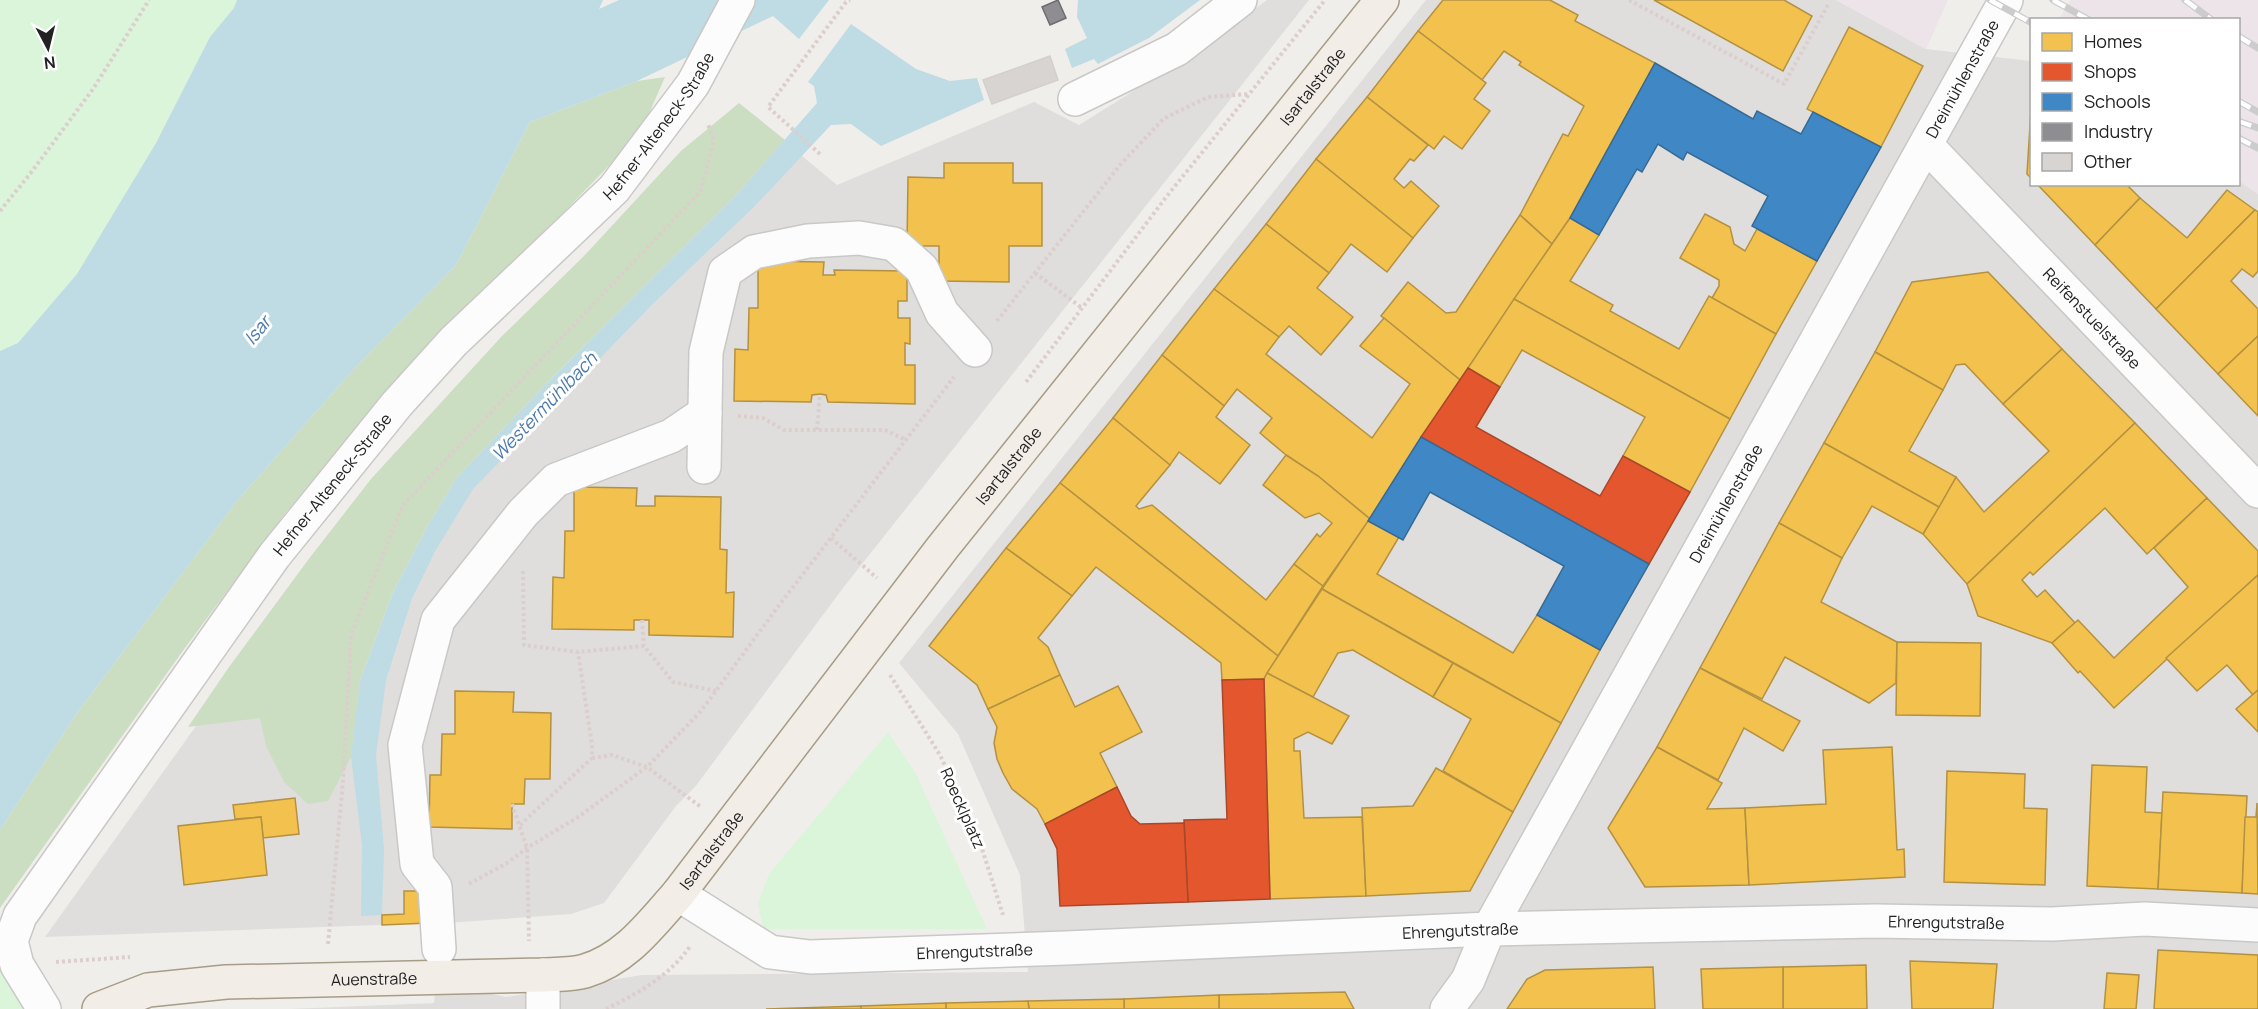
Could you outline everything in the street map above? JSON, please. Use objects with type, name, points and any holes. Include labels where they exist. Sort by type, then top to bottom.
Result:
[{"type":"main road","name":"Isartalstraße","points":[[641,936],[678,894],[943,547],[1382,0]]},
{"type":"main road","name":"Auenstraße","points":[[99,1009],[148,990],[226,982],[536,961],[583,971],[602,964],[626,950],[641,936]]},
{"type":"street","name":"Hefner-Alteneck-Straße","points":[[44,1009],[17,965],[11,941],[20,916],[274,556],[390,413],[453,342],[615,189],[700,71],[738,0]]},
{"type":"street","points":[[1075,99],[1177,49],[1240,0]]},
{"type":"street","name":"Dreimühlenstraße","points":[[1447,1009],[1468,980],[1489,929],[2006,0]]},
{"type":"street","name":"Reifenstuelstraße","points":[[1926,145],[2258,491]]},
{"type":"street","points":[[704,467],[706,352],[725,272],[754,252],[818,240],[859,238],[894,244],[922,268],[942,314],[975,350]]},
{"type":"street","points":[[439,949],[435,887],[417,864],[405,746],[438,620],[523,513],[556,480],[671,436],[705,413]]},
{"type":"street","name":"Ehrengutstraße","points":[[678,894],[770,952],[810,957],[1489,929],[1875,921],[2052,924],[2145,919],[2258,925]]},
{"type":"street","points":[[536,961],[543,1009]]},
{"type":"path","points":[[0,212],[93,89],[149,0]]},
{"type":"path","points":[[820,154],[768,107],[846,2],[850,0]]},
{"type":"path","points":[[1021,389],[1167,196],[1325,0]]},
{"type":"path","points":[[1629,0],[1784,84],[1828,5]]},
{"type":"path","points":[[328,949],[343,781],[351,634],[403,505],[700,192],[714,140],[700,71]]},
{"type":"path","points":[[463,887],[507,863],[578,817],[648,767],[701,711],[975,350],[1120,165],[1163,119],[1208,97],[1249,94]]},
{"type":"path","points":[[1035,273],[1082,308]]},
{"type":"path","points":[[818,430],[820,394]]},
{"type":"path","points":[[705,413],[763,418],[784,430],[885,430],[906,440]]},
{"type":"path","points":[[831,538],[877,579]]},
{"type":"path","points":[[524,568],[524,645],[578,652],[644,646]]},
{"type":"path","points":[[870,587],[884,569]]},
{"type":"path","points":[[642,620],[644,646],[673,682],[716,691]]},
{"type":"path","points":[[578,652],[592,758]]},
{"type":"path","name":"Roecklplatz","points":[[890,675],[940,755],[978,836],[1015,950]]},
{"type":"path","points":[[520,825],[592,758],[612,755],[648,767],[702,807]]},
{"type":"path","points":[[512,804],[527,848],[536,961]]},
{"type":"shaded area","points":[[1267,0],[1309,0],[843,588],[695,787],[676,806],[604,903],[571,914],[461,922],[45,937],[216,698],[386,681],[412,599],[436,550],[472,489],[653,304],[753,208],[801,155],[837,185],[1034,102],[1079,125],[1188,57]]},
{"type":"shaded area","points":[[1426,0],[1836,0],[1926,49],[2030,61],[2030,186],[2240,186],[2240,182],[2258,194],[2258,1009],[289,1009],[434,1003],[435,993],[483,992],[506,997],[642,975],[1028,972],[1020,875],[958,734],[899,663]]},
{"type":"shaded area","points":[[1836,0],[1948,0],[1926,49]]},
{"type":"shaded area","points":[[2071,0],[2258,0],[2258,194],[2240,182],[2240,18],[2060,18]]},
{"type":"shaded area","points":[[1839,940],[1839,950],[1723,952],[1723,942]]},
{"type":"green space","points":[[0,0],[237,0],[234,8],[210,37],[156,143],[77,274],[18,343],[0,351]]},
{"type":"green space","points":[[665,77],[647,118],[631,143],[462,317],[326,464],[283,516],[182,652],[0,908],[0,830],[77,713],[237,501],[354,369],[456,265],[530,122],[637,81]]},
{"type":"green space","points":[[739,103],[785,140],[736,195],[549,381],[457,477],[427,527],[393,592],[360,681],[351,757],[328,801],[308,804],[284,782],[266,746],[260,718],[188,727],[229,667],[371,479],[502,336],[584,256],[681,151]]},
{"type":"green space","points":[[888,732],[915,772],[987,929],[763,929],[758,903],[769,874]]},
{"type":"green space","points":[[0,962],[26,1009],[0,1009]]},
{"type":"water","name":"Isar","points":[[237,0],[603,0],[599,9],[619,0],[829,0],[799,39],[773,16],[637,81],[530,122],[456,265],[354,369],[237,501],[77,713],[0,830],[0,351],[18,343],[77,274],[156,143],[210,37],[234,8]]},
{"type":"water","points":[[1078,0],[1200,0],[1149,38],[1098,64],[1094,59],[1072,68],[1065,49],[1087,38],[1077,17]]},
{"type":"water","name":"Westermühlbach","points":[[851,24],[916,69],[950,81],[977,78],[984,100],[881,146],[851,124],[831,125],[753,208],[653,304],[473,489],[436,550],[412,599],[386,681],[376,755],[384,849],[382,915],[361,916],[362,845],[351,757],[360,681],[393,592],[427,527],[457,477],[549,381],[736,195],[817,103],[814,86],[808,82]]},
{"type":"building: Homes","points":[[1443,0],[1550,0],[1578,15],[1575,21],[1655,63],[1570,218],[1552,244],[1520,215],[1563,134],[1568,136],[1584,106],[1519,65],[1521,62],[1504,51],[1482,80],[1418,31]]},
{"type":"building: Homes","points":[[1654,0],[1784,0],[1812,16],[1783,71]]},
{"type":"building: Homes","points":[[1849,27],[1923,66],[1881,147],[1807,109]]},
{"type":"building: Homes","points":[[1418,31],[1486,83],[1474,99],[1490,111],[1462,149],[1444,136],[1434,149],[1367,97]]},
{"type":"building: Homes","points":[[1367,97],[1428,145],[1414,161],[1410,159],[1394,179],[1404,188],[1411,181],[1439,206],[1413,238],[1316,159]]},
{"type":"building: Homes","points":[[2030,125],[2030,177],[2027,174]]},
{"type":"building: Homes","points":[[1316,159],[1413,238],[1387,272],[1351,244],[1329,273],[1266,224]]},
{"type":"building: Homes","points":[[944,163],[1013,163],[1013,183],[1042,183],[1042,246],[1009,246],[1009,282],[939,281],[939,246],[907,246],[908,177],[944,178]]},
{"type":"building: Homes","points":[[2039,186],[2128,186],[2140,198],[2095,245]]},
{"type":"building: Homes","points":[[2227,190],[2255,210],[2156,309],[2095,245],[2140,198],[2187,238]]},
{"type":"building: Homes","points":[[2255,210],[2258,212],[2258,271],[2253,277],[2242,269],[2231,281],[2258,309],[2258,336],[2218,374],[2156,309]]},
{"type":"building: Homes","points":[[1705,214],[1730,227],[1734,244],[1745,251],[1757,229],[1817,261],[1776,334],[1712,298],[1719,286],[1719,280],[1680,258]]},
{"type":"building: Homes","points":[[1520,215],[1552,244],[1460,380],[1381,316],[1408,282],[1446,313],[1456,312]]},
{"type":"building: Homes","points":[[1570,218],[1599,235],[1570,281],[1613,305],[1610,311],[1679,349],[1709,296],[1776,334],[1730,419],[1514,299]]},
{"type":"building: Homes","points":[[1266,224],[1329,273],[1317,288],[1353,317],[1321,355],[1289,326],[1279,337],[1214,289]]},
{"type":"building: Homes","points":[[758,261],[824,262],[823,275],[835,275],[834,270],[907,271],[907,301],[898,301],[898,318],[910,318],[910,344],[905,343],[905,365],[915,365],[915,404],[828,402],[826,395],[820,394],[812,395],[811,402],[734,401],[735,349],[748,350],[749,308],[758,308]]},
{"type":"building: Homes","points":[[1988,272],[2062,349],[2003,404],[1965,364],[1956,365],[1943,390],[1875,352],[1912,282]]},
{"type":"building: Homes","points":[[1214,289],[1279,337],[1266,354],[1372,438],[1410,384],[1360,346],[1384,318],[1460,380],[1370,519],[1318,476],[1286,455],[1260,433],[1272,418],[1237,389],[1224,406],[1162,355]]},
{"type":"building: Homes","points":[[1514,299],[1730,419],[1690,492],[1623,456],[1645,417],[1522,350],[1500,387],[1468,368]]},
{"type":"building: Homes","points":[[2258,336],[2258,416],[2218,374]]},
{"type":"building: Homes","points":[[2062,349],[2135,423],[1967,584],[1923,534],[1956,477],[1984,512],[2049,451],[2003,404]]},
{"type":"building: Homes","points":[[1875,352],[1943,390],[1909,451],[1956,477],[1939,507],[1824,443]]},
{"type":"building: Homes","points":[[1162,355],[1224,406],[1216,417],[1250,445],[1220,484],[1179,452],[1170,465],[1113,418]]},
{"type":"building: Homes","points":[[1113,418],[1170,465],[1136,506],[1139,509],[1152,505],[1266,600],[1294,564],[1323,586],[1278,656],[1060,483]]},
{"type":"building: Homes","points":[[2135,423],[2207,498],[2147,554],[2105,508],[2033,575],[2030,572],[2022,580],[2037,597],[2045,590],[2075,623],[2052,643],[1978,616],[1967,584]]},
{"type":"building: Homes","points":[[1824,443],[1939,507],[1923,534],[1872,506],[1842,558],[1779,523]]},
{"type":"building: Homes","points":[[1286,455],[1318,476],[1370,519],[1323,586],[1294,564],[1317,534],[1320,537],[1332,523],[1319,513],[1305,518],[1263,485]]},
{"type":"building: Homes","points":[[1060,483],[1278,656],[1264,679],[1222,680],[1221,663],[1096,567],[1072,596],[1006,548]]},
{"type":"building: Homes","points":[[574,487],[637,488],[636,506],[655,506],[655,496],[721,497],[720,549],[727,550],[726,593],[734,592],[733,637],[649,635],[649,620],[634,620],[634,630],[552,629],[553,577],[564,578],[565,531],[574,531]]},
{"type":"building: Homes","points":[[2207,498],[2258,551],[2258,575],[2114,708],[2080,671],[2078,673],[2052,643],[2078,620],[2114,658],[2188,587],[2154,548]]},
{"type":"building: Homes","points":[[1368,521],[1399,537],[1377,574],[1513,653],[1537,615],[1600,650],[1561,723],[1322,589]]},
{"type":"building: Homes","points":[[1779,523],[1842,558],[1821,602],[1897,642],[1896,683],[1869,703],[1785,657],[1762,699],[1700,668]]},
{"type":"building: Homes","points":[[1006,548],[1072,596],[1038,638],[1048,647],[1060,675],[988,709],[977,685],[929,646]]},
{"type":"building: Homes","points":[[2258,575],[2258,690],[2253,695],[2227,665],[2197,691],[2166,658]]},
{"type":"building: Homes","points":[[1322,589],[1453,663],[1433,697],[1353,650],[1338,653],[1313,697],[1267,673]]},
{"type":"building: Homes","points":[[1897,642],[1981,643],[1980,716],[1896,715]]},
{"type":"building: Homes","points":[[1453,663],[1561,723],[1513,812],[1443,771],[1471,719],[1433,697]]},
{"type":"building: Homes","points":[[1700,668],[1800,721],[1783,751],[1744,728],[1718,780],[1657,747]]},
{"type":"building: Homes","points":[[1267,673],[1349,716],[1332,744],[1308,732],[1294,739],[1294,751],[1300,751],[1304,818],[1362,817],[1366,896],[1270,899],[1264,679]]},
{"type":"building: Homes","points":[[1060,675],[1075,707],[1118,686],[1142,732],[1100,753],[1117,787],[1045,824],[1037,809],[1012,789],[1003,773],[994,743],[997,727],[988,709]]},
{"type":"building: Homes","points":[[2258,690],[2258,732],[2236,709]]},
{"type":"building: Homes","points":[[455,691],[514,692],[513,712],[551,713],[550,779],[525,779],[524,804],[512,804],[512,829],[429,827],[430,775],[441,775],[442,734],[455,734]]},
{"type":"building: Homes","points":[[1657,747],[1722,783],[1707,809],[1745,808],[1749,885],[1645,887],[1608,828]]},
{"type":"building: Homes","points":[[1892,747],[1897,850],[1904,849],[1905,877],[1749,885],[1745,808],[1826,804],[1823,750]]},
{"type":"building: Homes","points":[[2092,765],[2147,767],[2145,812],[2162,813],[2158,889],[2087,886]]},
{"type":"building: Homes","points":[[1436,768],[1513,812],[1470,891],[1366,896],[1362,808],[1413,806]]},
{"type":"building: Homes","points":[[1947,771],[2025,774],[2024,808],[2047,809],[2045,885],[1944,882]]},
{"type":"building: Homes","points":[[2163,792],[2247,796],[2242,893],[2158,889]]},
{"type":"building: Homes","points":[[295,798],[299,834],[263,838],[261,817],[235,819],[233,805]]},
{"type":"building: Homes","points":[[2257,803],[2258,894],[2242,893],[2245,817],[2256,817]]},
{"type":"building: Homes","points":[[261,817],[267,875],[184,885],[178,826]]},
{"type":"building: Homes","points":[[404,891],[428,891],[429,923],[382,925],[382,915],[404,914]]},
{"type":"building: Homes","points":[[2158,950],[2258,955],[2258,1009],[2154,1009]]},
{"type":"building: Homes","points":[[1910,961],[1997,964],[1993,1009],[1912,1009]]},
{"type":"building: Homes","points":[[1866,965],[1867,1009],[1783,1009],[1783,967]]},
{"type":"building: Homes","points":[[1653,967],[1655,1009],[1507,1009],[1527,979],[1545,970]]},
{"type":"building: Homes","points":[[1783,967],[1783,1009],[1703,1009],[1701,969]]},
{"type":"building: Homes","points":[[2107,973],[2139,975],[2136,1009],[2104,1009]]},
{"type":"building: Homes","points":[[1345,992],[1354,1009],[1219,1009],[1219,995]]},
{"type":"building: Homes","points":[[1219,995],[1219,1009],[1124,1009],[1124,999]]},
{"type":"building: Homes","points":[[1124,999],[1124,1009],[1029,1009],[1028,1001]]},
{"type":"building: Homes","points":[[1028,1001],[1029,1009],[946,1009],[946,1003]]},
{"type":"building: Homes","points":[[946,1003],[946,1009],[861,1009],[861,1006]]},
{"type":"building: Homes","points":[[861,1006],[861,1009],[766,1009]]},
{"type":"building: Shops","points":[[1468,368],[1500,387],[1476,427],[1600,496],[1623,456],[1690,492],[1649,564],[1421,437]]},
{"type":"building: Shops","points":[[1264,679],[1270,899],[1188,902],[1184,820],[1227,819],[1222,680]]},
{"type":"building: Shops","points":[[1117,787],[1131,816],[1140,824],[1184,823],[1188,902],[1060,906],[1057,849],[1045,824]]},
{"type":"building: Schools","points":[[1655,63],[1753,119],[1757,111],[1801,134],[1813,112],[1881,147],[1817,261],[1752,226],[1768,196],[1687,152],[1683,160],[1658,144],[1642,172],[1637,169],[1599,235],[1570,218]]},
{"type":"building: Schools","points":[[1421,437],[1649,564],[1600,650],[1537,615],[1564,566],[1430,492],[1403,540],[1368,521]]},
{"type":"building: Industry","points":[[1058,0],[1066,18],[1050,25],[1042,7]]},
{"type":"building: Other","points":[[1050,56],[1058,80],[992,104],[983,80]]},
{"type":"railway","points":[[1990,0],[2030,22]]},
{"type":"railway","points":[[2053,0],[2085,18]]},
{"type":"railway","points":[[2185,0],[2209,18]]},
{"type":"railway","points":[[2240,37],[2258,48]]},
{"type":"railway","points":[[2240,102],[2258,112]]},
{"type":"railway","points":[[2240,122],[2258,128]]},
{"type":"railway","points":[[2240,139],[2258,148]]}]
